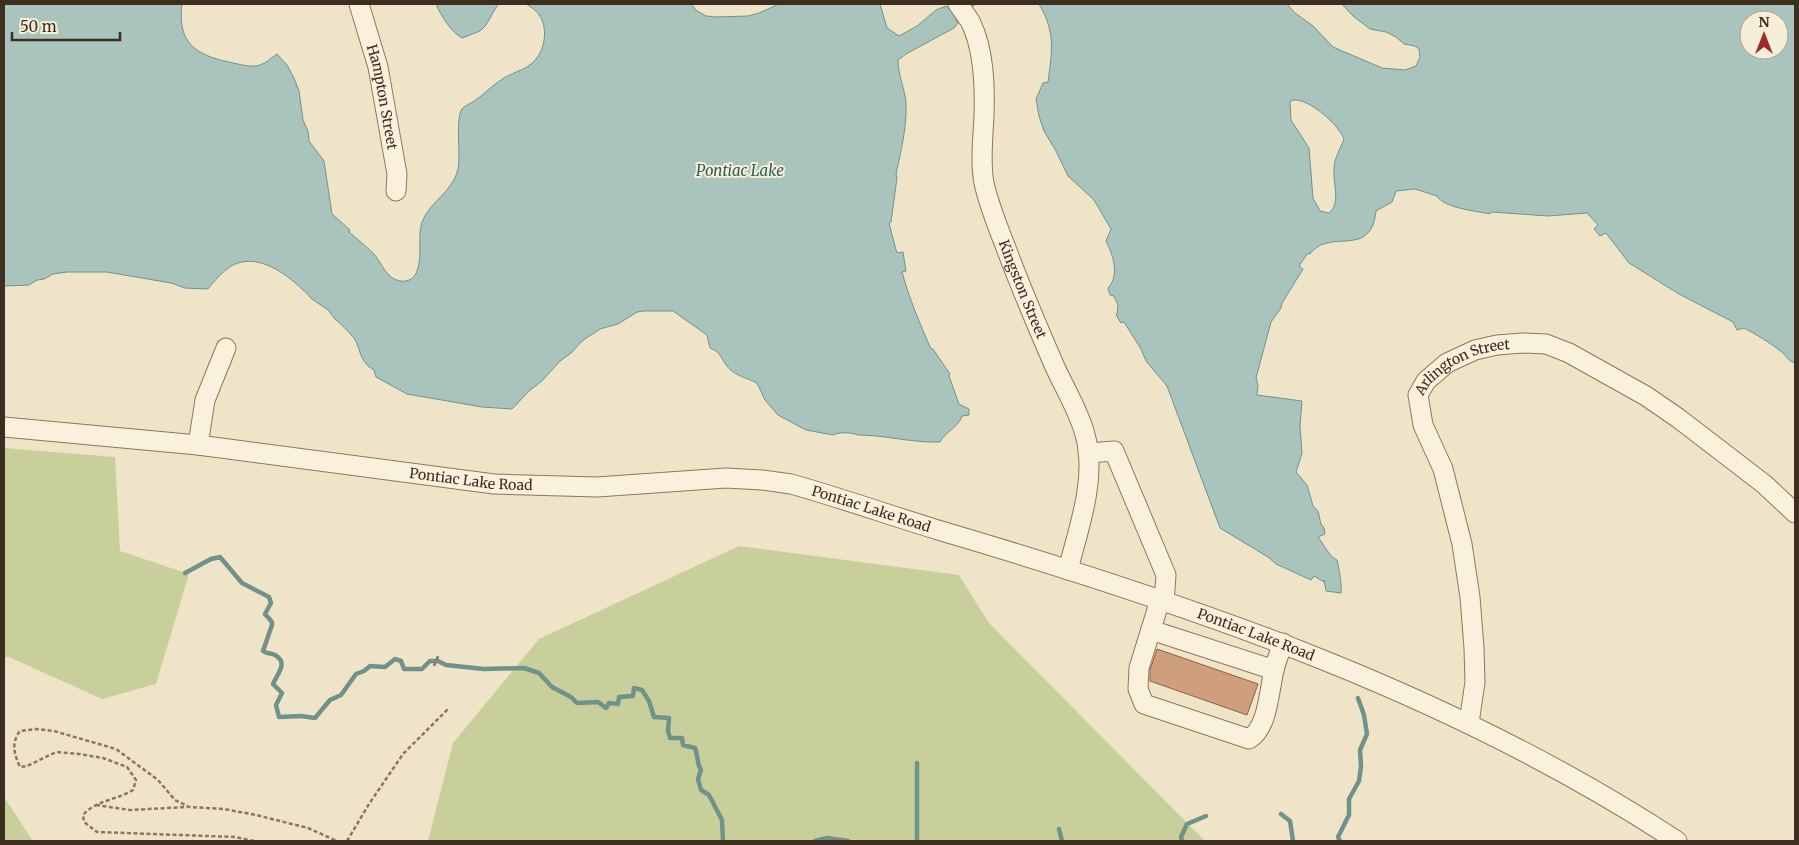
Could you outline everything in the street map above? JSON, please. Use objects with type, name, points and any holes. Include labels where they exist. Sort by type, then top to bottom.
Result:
[{"type":"street","name":"Hampton Street","points":[[359,4],[378,67],[397,174],[396,191]]},
{"type":"street","name":"Kingston Street","points":[[958,4],[970,22],[979,44],[984,112],[982,149],[984,182],[995,219],[1015,271],[1088,444],[1089,470],[1085,499],[1068,570]]},
{"type":"street","name":"Arlington Street","points":[[1469,723],[1475,682],[1474,648],[1470,598],[1462,544],[1443,469],[1423,425],[1418,395],[1426,381],[1447,363],[1475,350],[1497,345],[1546,344],[1569,353],[1646,396],[1678,418],[1764,484],[1795,513]]},
{"type":"street","points":[[198,445],[205,400],[226,348]]},
{"type":"street","name":"Pontiac Lake Road","points":[[4,427],[198,445],[494,484],[597,487],[726,478],[791,484],[1068,570],[1282,643],[1344,668],[1511,743],[1603,794],[1677,841]]},
{"type":"street","points":[[1088,453],[1114,451],[1166,575],[1162,601],[1138,668],[1138,689],[1144,704],[1249,739],[1257,734],[1270,698],[1274,670],[1282,643]]},
{"type":"street","points":[[1151,630],[1274,670]]},
{"type":"path","points":[[434,666],[439,654]]},
{"type":"path","points":[[347,841],[369,804],[403,754],[448,709]]},
{"type":"path","points":[[189,807],[175,800],[158,780],[116,749],[54,731],[37,729],[20,732],[16,737],[13,752],[20,766],[28,766],[56,752],[103,758],[127,767],[136,780],[133,790],[125,795],[90,807],[83,815],[84,822],[97,832],[236,836],[254,841]]},
{"type":"path","points":[[95,805],[130,810],[189,807],[224,809],[308,828],[337,841]]},
{"type":"green space","points":[[4,448],[115,457],[120,551],[189,574],[156,684],[102,699],[9,657],[4,657]]},
{"type":"green space","points":[[739,546],[959,575],[989,623],[1205,841],[428,841],[453,743],[539,639]]},
{"type":"green space","points":[[4,797],[33,841],[4,841]]},
{"type":"water","name":"Pontiac Lake","points":[[4,4],[182,4],[182,28],[191,45],[198,51],[217,59],[252,66],[262,64],[277,54],[287,65],[294,78],[299,91],[303,120],[308,131],[309,141],[324,161],[332,214],[374,254],[390,276],[397,280],[405,281],[415,275],[419,265],[422,222],[430,208],[447,190],[458,169],[458,129],[462,109],[478,99],[494,85],[531,64],[542,48],[545,35],[543,22],[537,12],[526,4],[691,4],[697,11],[706,16],[716,17],[748,16],[779,4],[880,4],[887,28],[899,36],[917,26],[936,10],[946,6],[949,9],[957,4],[976,4],[955,18],[958,23],[954,28],[898,60],[905,98],[906,121],[896,174],[891,222],[889,223],[896,250],[898,253],[903,252],[906,271],[902,272],[923,330],[931,349],[933,349],[950,374],[949,376],[959,404],[969,409],[969,415],[962,416],[958,424],[940,442],[849,433],[833,435],[806,430],[778,415],[765,400],[757,383],[732,371],[718,352],[710,348],[707,335],[673,311],[637,312],[618,324],[600,329],[582,341],[512,409],[482,407],[407,394],[376,377],[374,370],[363,359],[354,338],[328,310],[312,299],[287,276],[266,265],[255,262],[233,265],[219,276],[208,289],[185,288],[171,283],[107,272],[67,272],[53,274],[29,285],[4,286]]},
{"type":"water","points":[[436,4],[498,4],[486,25],[480,31],[462,38],[447,23]]},
{"type":"water","points":[[1039,4],[1287,4],[1295,13],[1313,26],[1333,47],[1382,68],[1405,70],[1416,66],[1420,57],[1419,49],[1415,46],[1404,44],[1386,32],[1370,29],[1353,16],[1342,4],[1795,4],[1795,363],[1759,336],[1744,328],[1737,330],[1733,322],[1679,294],[1629,263],[1606,233],[1600,236],[1594,229],[1598,225],[1587,213],[1548,216],[1492,212],[1490,214],[1453,206],[1437,196],[1415,189],[1396,191],[1392,202],[1376,211],[1373,226],[1366,235],[1358,239],[1318,246],[1310,254],[1308,253],[1299,266],[1303,269],[1271,322],[1256,378],[1258,386],[1257,395],[1302,401],[1300,426],[1302,453],[1296,472],[1307,485],[1313,506],[1318,511],[1325,534],[1318,537],[1331,556],[1337,560],[1340,577],[1341,593],[1326,591],[1324,580],[1324,582],[1314,576],[1311,580],[1276,564],[1268,557],[1220,528],[1167,386],[1146,361],[1141,349],[1124,322],[1121,323],[1116,315],[1118,305],[1114,296],[1110,295],[1108,288],[1114,277],[1113,259],[1106,241],[1111,229],[1094,200],[1068,176],[1044,131],[1036,99],[1043,83],[1048,82],[1051,42],[1048,24]],"holes":[[[1293,100],[1315,108],[1330,120],[1344,139],[1334,166],[1336,199],[1333,209],[1329,213],[1320,211],[1313,198],[1309,148],[1291,120],[1290,102]]]},
{"type":"building","points":[[1157,649],[1258,684],[1247,715],[1150,681],[1150,670]]},
{"type":"waterway","points":[[185,573],[211,559],[220,557],[242,583],[269,597],[271,603],[265,614],[272,622],[272,625],[263,651],[275,655],[279,658],[282,665],[273,684],[282,693],[276,705],[279,717],[301,716],[315,718],[330,700],[341,695],[356,674],[370,666],[385,667],[395,659],[401,661],[404,669],[422,669],[430,661],[438,661],[446,665],[484,669],[524,668],[539,673],[552,687],[571,697],[577,703],[598,702],[606,708],[609,703],[618,704],[619,697],[633,696],[634,688],[642,690],[649,701],[654,717],[669,718],[668,731],[670,738],[682,738],[683,745],[695,748],[701,770],[698,779],[701,790],[709,795],[722,820],[723,841]]},
{"type":"waterway","points":[[1340,841],[1338,837],[1349,815],[1349,799],[1359,781],[1361,766],[1360,750],[1367,734],[1364,715],[1358,698]]},
{"type":"waterway","points":[[917,763],[917,841]]},
{"type":"waterway","points":[[1281,814],[1290,821],[1293,841]]},
{"type":"waterway","points":[[1182,841],[1181,837],[1187,824],[1206,816]]},
{"type":"waterway","points":[[1059,829],[1062,841]]},
{"type":"waterway","points":[[815,841],[827,838],[848,841]]}]
